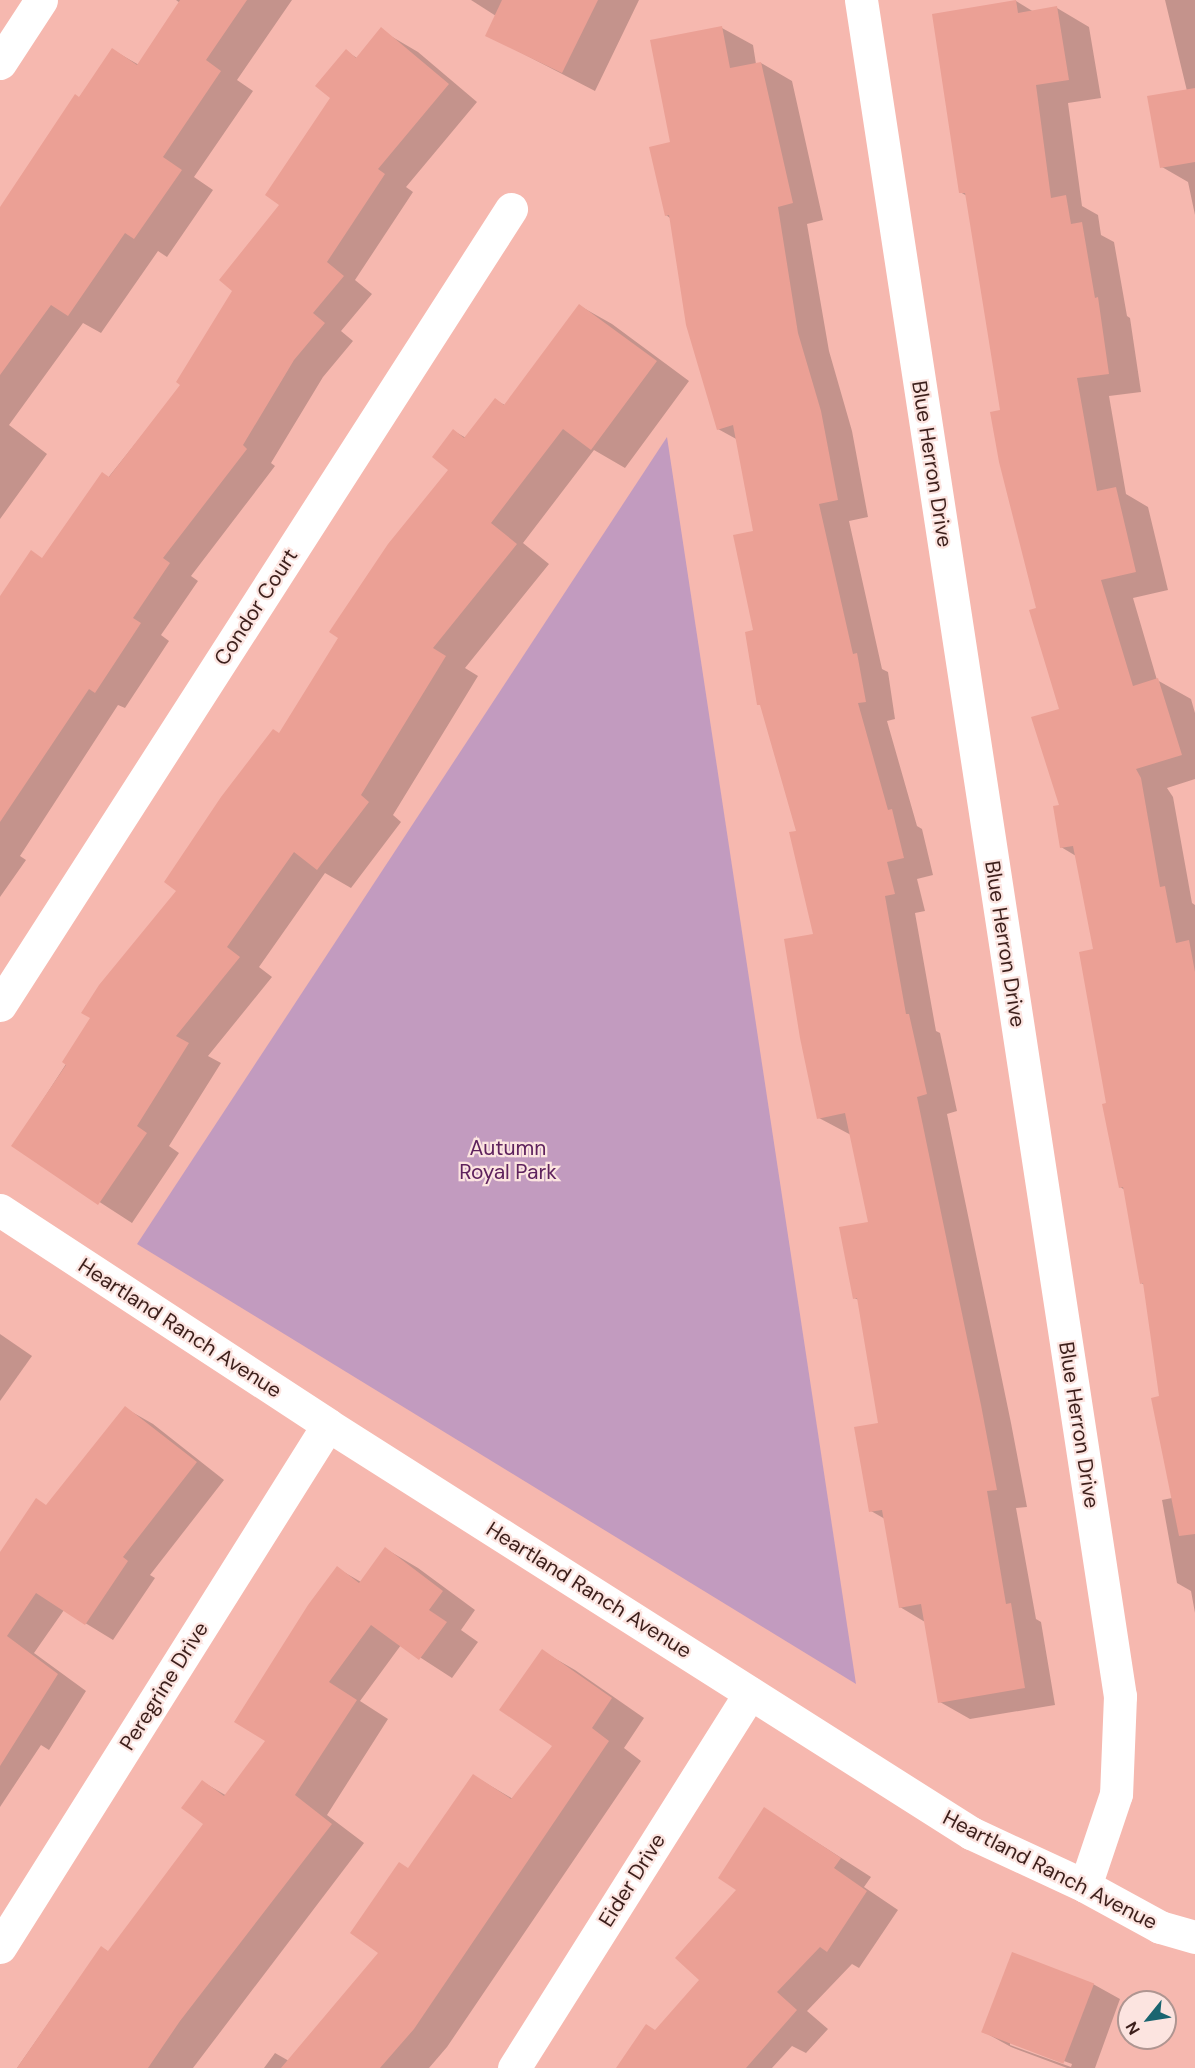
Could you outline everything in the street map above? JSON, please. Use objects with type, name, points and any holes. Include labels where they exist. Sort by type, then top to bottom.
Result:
[{"type":"street","points":[[0,63],[41,0]]},
{"type":"street","name":"Blue Herron Drive","points":[[861,0],[1120,1696],[1116,1794],[1085,1886]]},
{"type":"street","name":"Condor Court","points":[[0,1005],[511,209]]},
{"type":"street","name":"Heartland Ranch Avenue","points":[[0,1210],[328,1425],[971,1833],[1085,1886],[1160,1927],[1195,1937]]},
{"type":"street","name":"Peregrine Drive","points":[[0,1947],[328,1425]]},
{"type":"street","name":"Eider Drive","points":[[514,2068],[750,1693]]},
{"type":"green space","name":"Autumn Royal Park","points":[[667,437],[856,1684],[137,1244]]},
{"type":"building","points":[[180,0],[247,0],[206,60],[221,71],[163,157],[182,170],[134,239],[125,233],[68,316],[51,305],[0,375],[0,207],[75,94],[79,97],[112,48],[137,65]]},
{"type":"building","points":[[502,0],[598,0],[562,73],[485,36]]},
{"type":"building","points":[[1016,0],[1018,13],[1057,6],[1069,80],[1036,85],[1051,198],[1066,195],[1071,224],[1082,222],[1095,298],[1098,297],[1109,374],[1077,378],[1097,491],[1116,487],[1136,572],[1101,580],[1133,686],[1158,678],[1182,755],[1136,769],[1141,778],[1160,887],[1165,886],[1176,943],[1189,940],[1195,972],[1195,1534],[1179,1536],[1151,1398],[1159,1396],[1143,1283],[1140,1284],[1123,1187],[1119,1188],[1102,1104],[1106,1103],[1079,952],[1093,949],[1073,846],[1060,848],[1053,806],[1059,805],[1031,717],[1059,709],[1029,610],[1036,608],[999,462],[990,412],[1000,410],[965,193],[959,193],[932,14]]},
{"type":"building","points":[[722,26],[730,68],[761,62],[793,203],[778,207],[798,333],[821,411],[838,500],[819,504],[853,654],[857,653],[866,702],[858,703],[888,810],[892,809],[904,858],[887,862],[895,894],[885,896],[906,1014],[909,1014],[927,1094],[917,1097],[997,1490],[987,1491],[1006,1604],[1011,1603],[1025,1688],[938,1703],[921,1604],[899,1608],[882,1510],[869,1512],[854,1427],[878,1423],[857,1298],[853,1299],[839,1227],[868,1222],[845,1113],[817,1119],[800,1038],[784,939],[813,934],[789,832],[796,831],[760,705],[757,705],[745,632],[753,630],[733,535],[753,531],[733,425],[717,430],[686,325],[669,215],[665,216],[649,147],[670,142],[650,40]]},
{"type":"building","points":[[381,27],[449,84],[378,169],[385,174],[327,262],[344,276],[313,313],[325,323],[294,360],[243,445],[247,449],[163,558],[170,563],[133,618],[141,623],[95,693],[89,689],[0,822],[0,596],[31,550],[42,558],[102,472],[109,477],[180,385],[176,382],[232,291],[219,280],[279,205],[265,195],[330,98],[315,86],[346,49],[356,58]]},
{"type":"building","points":[[1195,88],[1195,162],[1160,168],[1147,96]]},
{"type":"building","points":[[579,304],[657,361],[591,450],[563,429],[491,523],[517,544],[433,648],[446,656],[361,795],[369,802],[317,870],[294,852],[227,947],[240,957],[176,1036],[189,1043],[137,1126],[147,1133],[98,1205],[11,1146],[66,1065],[62,1062],[90,1018],[81,1013],[99,985],[176,891],[164,882],[221,797],[273,729],[279,733],[338,638],[329,632],[388,544],[448,470],[432,457],[453,429],[464,438],[495,398],[504,405]]},
{"type":"building","points":[[125,1406],[197,1462],[123,1557],[128,1561],[85,1625],[36,1593],[7,1636],[58,1674],[0,1766],[0,1552],[36,1498],[46,1505]]},
{"type":"building","points":[[385,1547],[443,1591],[429,1610],[447,1622],[419,1660],[371,1625],[329,1682],[357,1700],[295,1795],[332,1824],[180,2021],[148,2068],[17,2068],[101,1946],[108,1951],[203,1824],[181,1808],[202,1780],[224,1796],[265,1741],[234,1722],[308,1605],[337,1566],[359,1583]]},
{"type":"building","points":[[542,1649],[612,1698],[592,1728],[609,1741],[414,2029],[380,2068],[281,2068],[378,1953],[350,1933],[399,1862],[408,1868],[473,1774],[511,1799],[552,1746],[499,1710]]},
{"type":"building","points":[[764,1807],[841,1858],[834,1868],[867,1891],[827,1952],[820,1947],[777,1992],[797,2010],[746,2068],[616,2068],[646,2024],[655,2030],[699,1980],[675,1958],[736,1890],[718,1878]]},
{"type":"building","points":[[1012,1952],[1094,1984],[1063,2064],[981,2032]]}]
